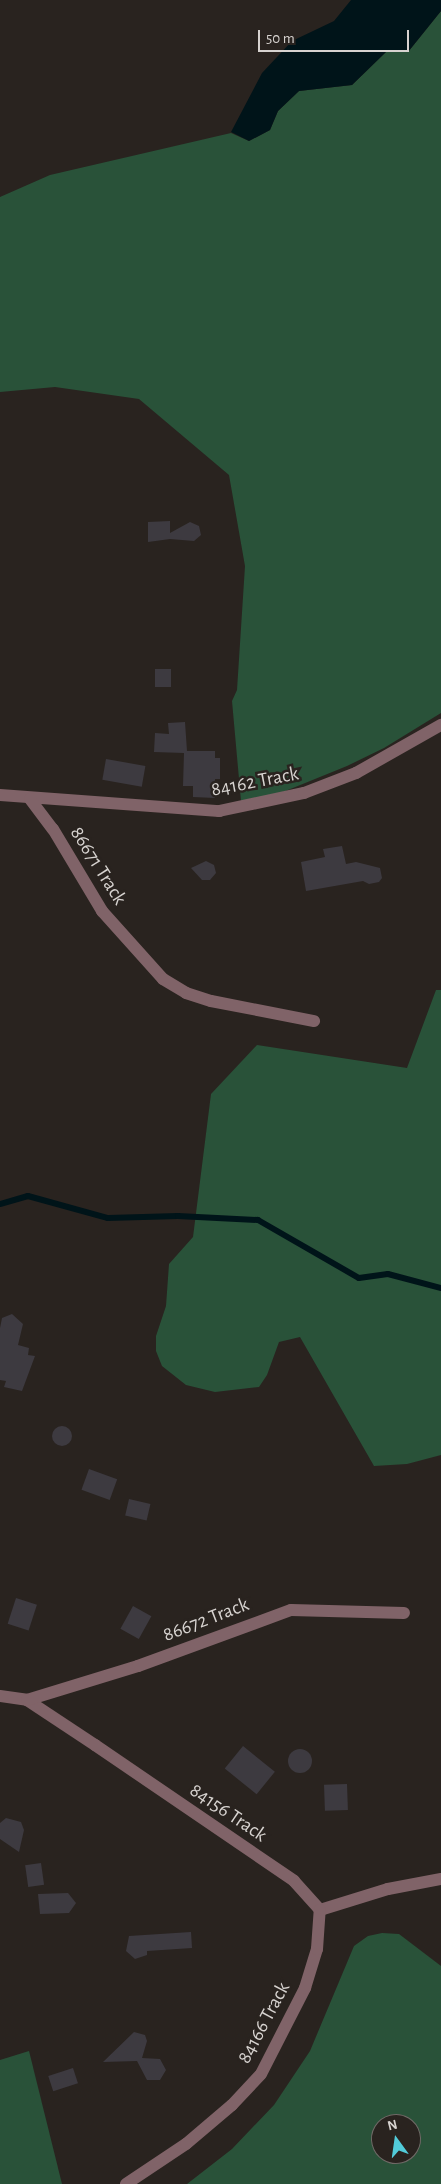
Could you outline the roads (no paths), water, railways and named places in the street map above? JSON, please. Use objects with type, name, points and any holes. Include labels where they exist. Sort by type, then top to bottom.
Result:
[{"type":"street","name":"84162 Track","points":[[0,794],[30,799],[220,811],[304,793],[356,773],[441,725]]},
{"type":"street","name":"86671 Track","points":[[30,799],[53,829],[102,912],[163,980],[186,993],[314,1021]]},
{"type":"street","name":"86672 Track","points":[[27,1700],[138,1666],[291,1610],[404,1613]]},
{"type":"street","name":"84156 Track","points":[[0,1696],[27,1700],[294,1881],[320,1910]]},
{"type":"street","points":[[320,1910],[388,1889],[441,1879]]},
{"type":"street","name":"84166 Track","points":[[126,2184],[186,2144],[232,2105],[261,2074],[305,1988],[316,1949],[320,1910]]},
{"type":"waterway","points":[[0,1204],[28,1196],[108,1218],[178,1216],[258,1220],[359,1278],[388,1274],[441,1288]]}]
